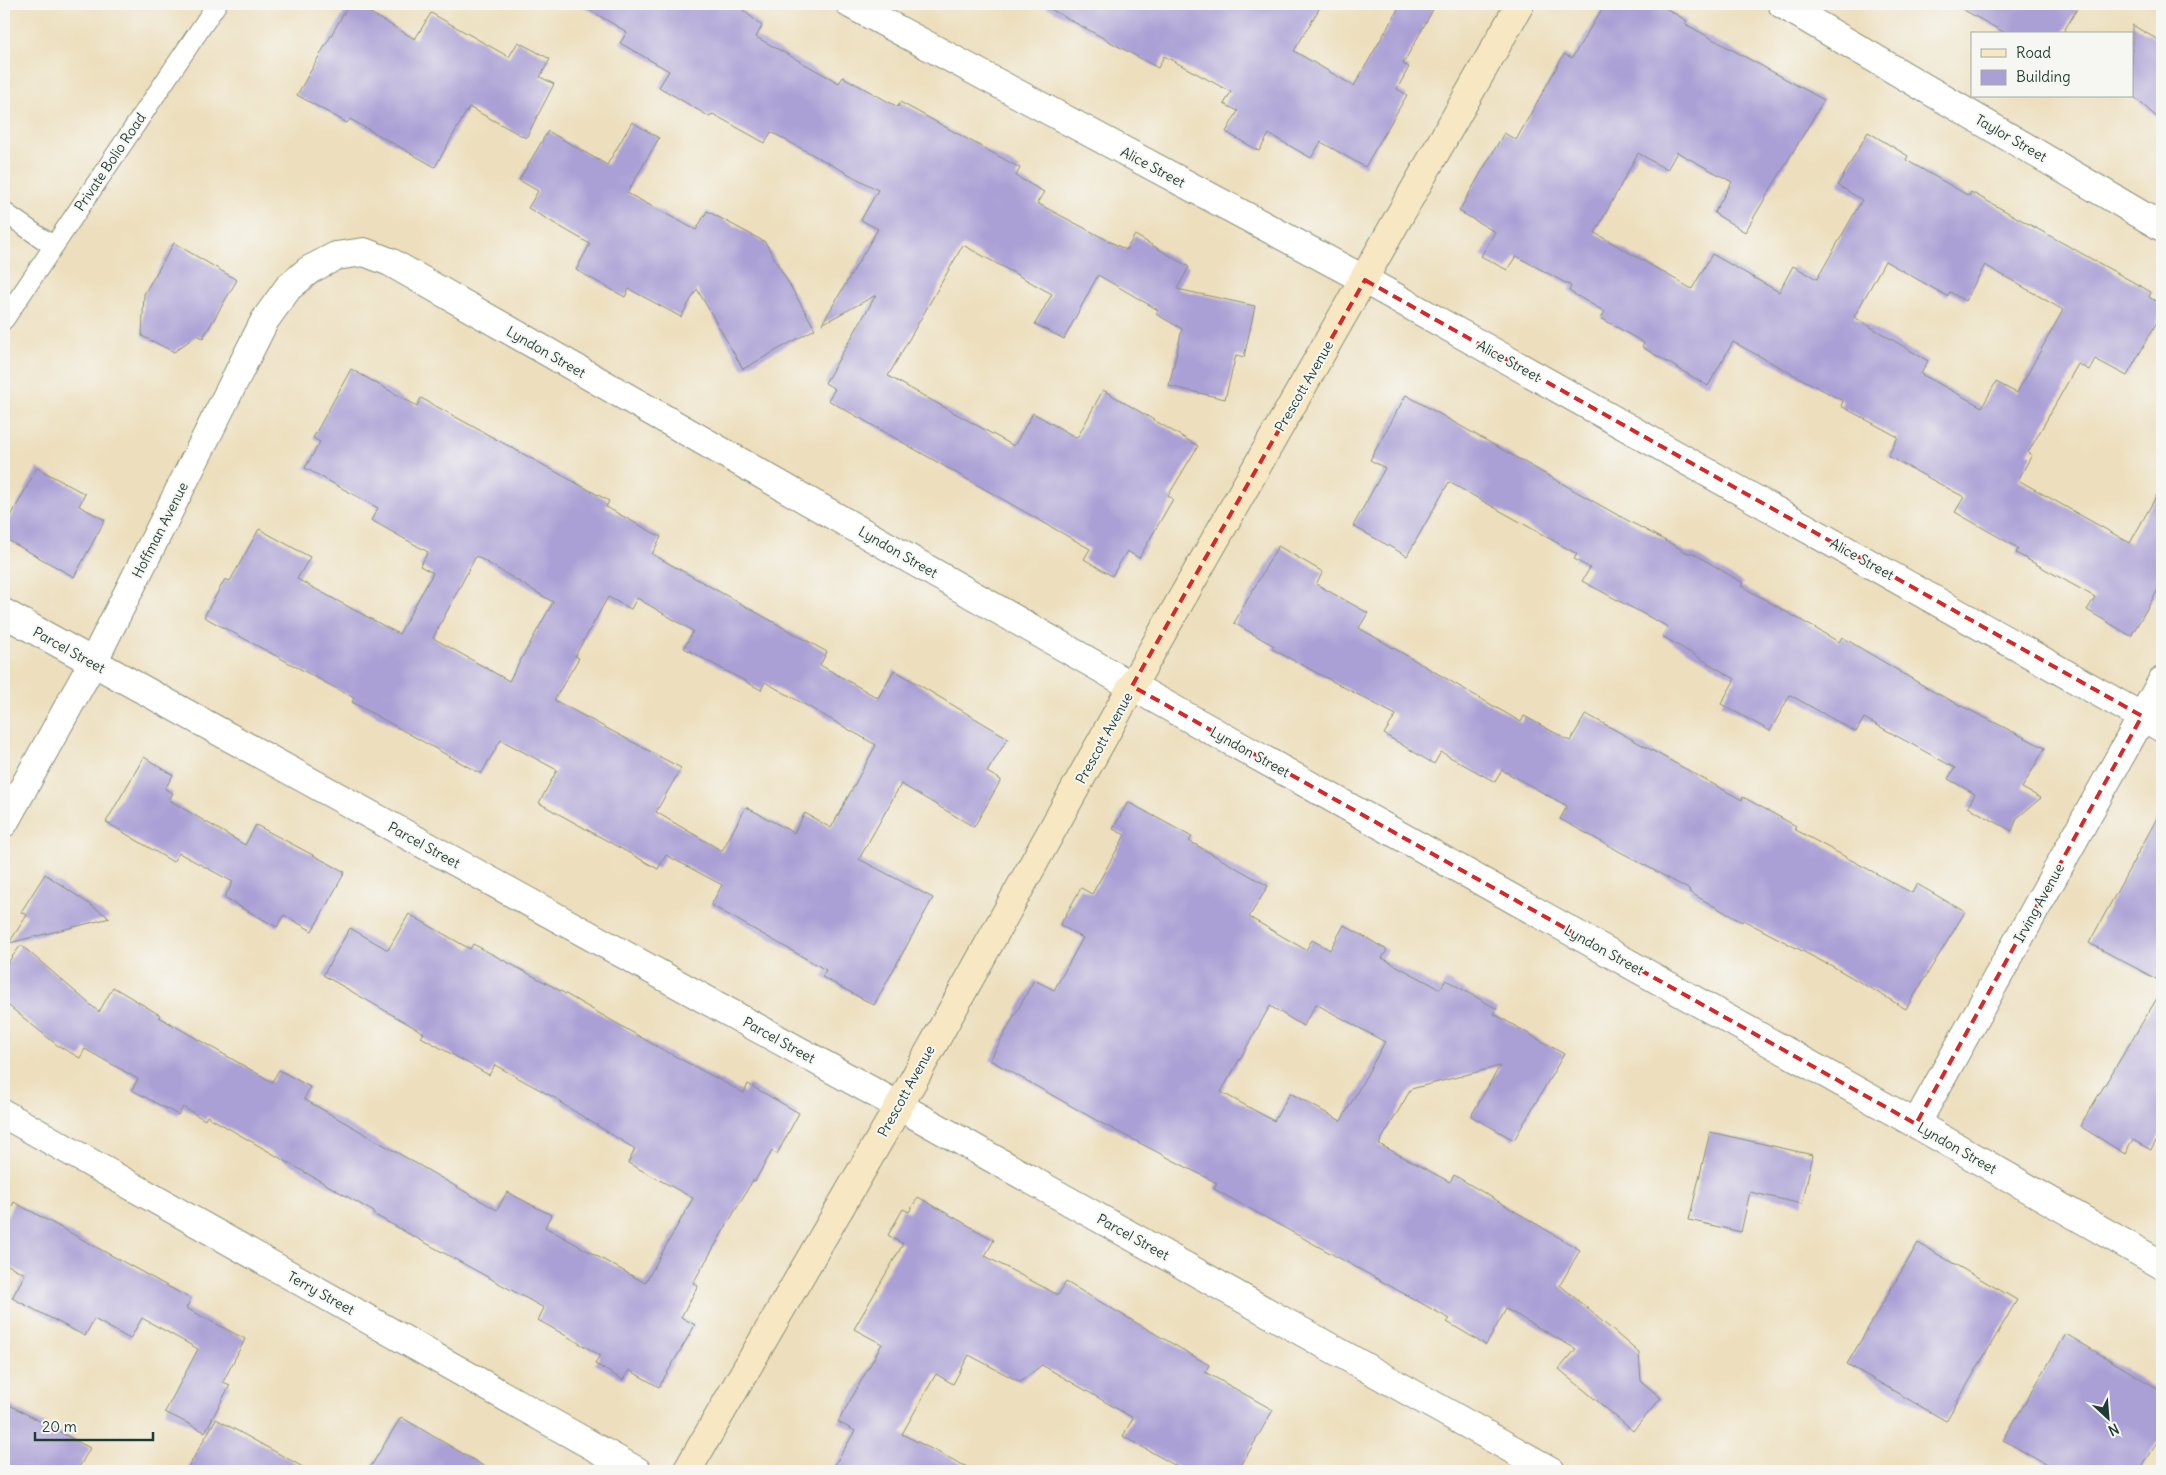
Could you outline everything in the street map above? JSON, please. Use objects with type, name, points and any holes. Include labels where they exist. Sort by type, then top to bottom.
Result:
[{"type":"street","name":"Alice Street","points":[[850,4],[1365,280],[2152,722]]},
{"type":"street","name":"Prescott Avenue","points":[[687,1471],[899,1106],[1132,686],[1365,280],[1520,4]]},
{"type":"street","name":"Taylor Street","points":[[1782,4],[2162,227]]},
{"type":"street","name":"Lyndon Street","points":[[336,256],[364,252],[390,262],[1132,686],[1916,1124],[2162,1266]]},
{"type":"street","name":"Hoffman Avenue","points":[[4,823],[92,664],[265,320],[288,288],[309,270],[336,256]]},
{"type":"street","name":"Parcel Street","points":[[4,613],[92,664],[899,1106],[1551,1471]]},
{"type":"street","name":"Irving Avenue","points":[[1916,1124],[2152,722],[2162,681]]},
{"type":"street","name":"Terry Street","points":[[4,1114],[637,1471]]},
{"type":"lane","name":"Private Bolio Road","points":[[4,320],[217,4]]},
{"type":"lane","points":[[4,212],[54,246]]},
{"type":"highlighted area","points":[[1365,280],[2142,716],[1916,1124],[1132,686]]},
{"type":"building","points":[[349,4],[355,4],[415,39],[431,13],[509,57],[518,42],[550,59],[540,77],[554,84],[526,138],[469,107],[435,167],[350,119],[347,123],[297,95]]},
{"type":"building","points":[[579,4],[736,4],[762,26],[756,37],[839,83],[843,77],[898,107],[900,102],[1020,168],[1016,176],[1044,192],[1037,203],[1126,250],[1135,235],[1189,267],[1177,289],[1255,306],[1244,357],[1236,355],[1225,399],[1169,386],[1182,329],[1156,314],[1158,310],[1098,275],[1064,339],[1035,324],[1052,294],[963,245],[888,376],[1014,446],[1033,413],[1077,438],[1103,390],[1198,446],[1168,496],[1173,499],[1139,558],[1127,551],[1112,576],[1084,559],[1090,549],[828,400],[835,389],[825,383],[876,295],[822,324],[878,229],[861,220],[878,190],[771,132],[765,143],[713,114],[710,117],[659,87],[669,71],[620,43],[627,32]]},
{"type":"building","points":[[1041,4],[1322,4],[1294,51],[1354,86],[1401,4],[1436,4],[1403,64],[1409,67],[1397,89],[1407,95],[1365,167],[1321,142],[1311,158],[1269,134],[1259,151],[1226,132],[1238,111],[1224,104],[1231,92],[1164,56],[1158,68]]},
{"type":"building","points":[[1605,4],[1659,4],[1687,21],[1685,24],[1824,100],[1745,232],[1714,213],[1732,182],[1677,152],[1667,170],[1638,153],[1595,233],[1692,289],[1712,254],[1779,292],[1793,266],[1817,279],[1862,200],[1838,185],[1868,132],[1908,156],[1906,160],[1969,196],[1971,192],[2151,292],[2149,297],[2162,305],[2162,313],[2127,376],[2095,359],[2089,370],[2078,364],[2028,453],[2032,455],[2018,480],[2130,543],[2162,486],[2162,583],[2131,636],[2087,610],[2095,597],[2016,553],[2018,548],[1955,512],[1964,497],[1888,456],[1898,437],[1841,406],[1843,401],[1733,342],[1708,386],[1642,347],[1644,343],[1601,318],[1605,312],[1569,291],[1571,286],[1516,256],[1507,270],[1481,256],[1495,232],[1459,211],[1504,133],[1516,140],[1564,54],[1572,58]],"holes":[[[1885,261],[1947,296],[1950,292],[1965,301],[1985,265],[2063,310],[2017,393],[1996,382],[1982,407],[1921,374],[1928,361],[1854,317]]]},
{"type":"building","points":[[1953,4],[2080,4],[2063,32],[2003,32]]},
{"type":"building","points":[[2132,25],[2162,42],[2162,122],[2134,97],[2134,32],[2132,32]]},
{"type":"building","points":[[632,122],[659,138],[627,193],[696,230],[707,211],[765,242],[815,329],[743,369],[697,289],[681,317],[629,289],[625,297],[576,270],[590,244],[528,208],[538,191],[519,180],[548,131],[607,165]]},
{"type":"building","points":[[174,243],[237,280],[203,338],[197,335],[174,352],[142,336],[144,294]]},
{"type":"building","points":[[351,369],[417,406],[421,398],[609,501],[606,507],[661,537],[652,554],[827,652],[820,665],[878,698],[894,670],[1008,738],[987,772],[1001,780],[974,827],[901,784],[859,859],[933,898],[874,1005],[822,977],[826,970],[711,905],[722,885],[666,855],[658,869],[539,803],[557,770],[501,740],[481,774],[352,702],[354,698],[204,617],[225,579],[230,581],[259,529],[310,557],[297,579],[399,634],[433,573],[420,566],[428,552],[371,520],[378,508],[305,468],[320,442],[313,438]],"holes":[[[476,556],[553,602],[509,681],[433,638]],[[608,597],[631,609],[637,598],[693,631],[684,648],[761,690],[765,682],[876,745],[831,828],[805,813],[794,833],[746,807],[722,851],[656,812],[681,768],[554,700],[579,658],[575,656]]]},
{"type":"building","points":[[1406,395],[1614,513],[1690,554],[1691,552],[1743,583],[1741,586],[1839,642],[1842,637],[1934,692],[2045,748],[2022,788],[2041,798],[2017,818],[2012,831],[1968,807],[1975,794],[1948,779],[1955,768],[1864,718],[1856,732],[1790,695],[1770,731],[1721,704],[1735,679],[1662,636],[1668,627],[1582,581],[1590,568],[1574,559],[1577,554],[1449,482],[1407,556],[1353,526],[1385,468],[1370,460]]},
{"type":"building","points":[[37,468],[85,494],[79,506],[105,520],[74,577],[4,538],[4,529]]},
{"type":"building","points":[[1278,546],[1323,572],[1316,584],[1368,613],[1359,628],[1521,722],[1524,716],[1570,741],[1586,714],[1742,800],[1743,797],[1796,826],[1794,829],[1912,893],[1917,884],[1965,912],[1906,1009],[1827,963],[1743,920],[1742,922],[1689,892],[1690,890],[1560,819],[1567,806],[1502,770],[1495,782],[1441,752],[1434,764],[1384,734],[1396,715],[1272,649],[1274,646],[1234,623]]},
{"type":"building","points":[[144,757],[173,775],[165,789],[173,793],[169,800],[245,845],[256,825],[345,872],[312,931],[284,915],[277,927],[224,898],[233,882],[179,853],[173,862],[106,822]]},
{"type":"building","points":[[1128,802],[1192,837],[1189,841],[1268,886],[1249,917],[1306,950],[1312,940],[1330,950],[1344,925],[1387,950],[1382,958],[1440,989],[1446,980],[1497,1009],[1494,1014],[1564,1054],[1514,1140],[1471,1116],[1500,1066],[1411,1089],[1379,1144],[1450,1182],[1454,1175],[1580,1250],[1560,1285],[1639,1353],[1641,1381],[1661,1398],[1633,1431],[1559,1369],[1576,1349],[1506,1309],[1486,1345],[1447,1322],[1450,1319],[1214,1189],[1217,1183],[1103,1124],[990,1060],[1034,980],[1054,990],[1083,938],[1060,925],[1081,888],[1092,894],[1125,835],[1113,829]],"holes":[[[1316,1004],[1385,1042],[1341,1121],[1290,1093],[1274,1121],[1221,1092],[1270,1006],[1303,1026]]]},
{"type":"building","points":[[2162,809],[2162,982],[2089,943]]},
{"type":"building","points":[[45,874],[110,918],[9,943],[27,915],[21,912]]},
{"type":"building","points":[[409,914],[470,949],[473,944],[550,985],[656,1046],[744,1093],[748,1084],[799,1113],[777,1154],[772,1151],[755,1181],[753,1180],[693,1283],[698,1286],[681,1317],[695,1325],[659,1387],[629,1370],[623,1380],[595,1364],[600,1355],[538,1320],[544,1308],[373,1214],[374,1212],[207,1116],[205,1120],[183,1107],[178,1115],[132,1090],[138,1079],[85,1049],[80,1058],[57,1045],[4,1002],[4,968],[21,945],[99,1012],[113,987],[160,1015],[159,1017],[272,1082],[279,1070],[310,1087],[304,1099],[497,1210],[507,1192],[551,1215],[545,1227],[645,1283],[693,1198],[628,1163],[635,1149],[562,1102],[495,1065],[489,1075],[421,1037],[424,1033],[323,975],[350,928],[388,950]]},
{"type":"building","points":[[2162,990],[2162,1131],[2151,1150],[2133,1140],[2125,1154],[2080,1126]]},
{"type":"building","points":[[1710,1132],[1813,1155],[1802,1204],[1750,1192],[1741,1232],[1689,1220]]},
{"type":"building","points":[[918,1197],[994,1240],[985,1256],[1058,1295],[1066,1282],[1209,1365],[1205,1372],[1273,1410],[1238,1471],[1185,1471],[1123,1436],[1133,1418],[1042,1365],[1020,1382],[969,1355],[953,1384],[936,1374],[902,1434],[975,1471],[831,1471],[855,1431],[838,1422],[882,1344],[854,1329],[903,1244],[888,1235],[903,1209],[909,1212]]},
{"type":"building","points":[[14,1202],[191,1299],[186,1308],[245,1339],[223,1382],[230,1385],[205,1432],[165,1412],[198,1349],[142,1318],[130,1339],[94,1319],[85,1336],[12,1298],[25,1274],[4,1263],[4,1222]]},
{"type":"building","points":[[1918,1243],[2017,1300],[1946,1421],[1847,1364]]},
{"type":"building","points":[[2066,1334],[2162,1391],[2162,1434],[2140,1471],[2057,1471],[2003,1440]]},
{"type":"building","points":[[4,1402],[90,1448],[77,1471],[4,1471]]},
{"type":"building","points":[[401,1417],[492,1471],[368,1471]]},
{"type":"building","points":[[216,1419],[310,1471],[186,1471]]}]
